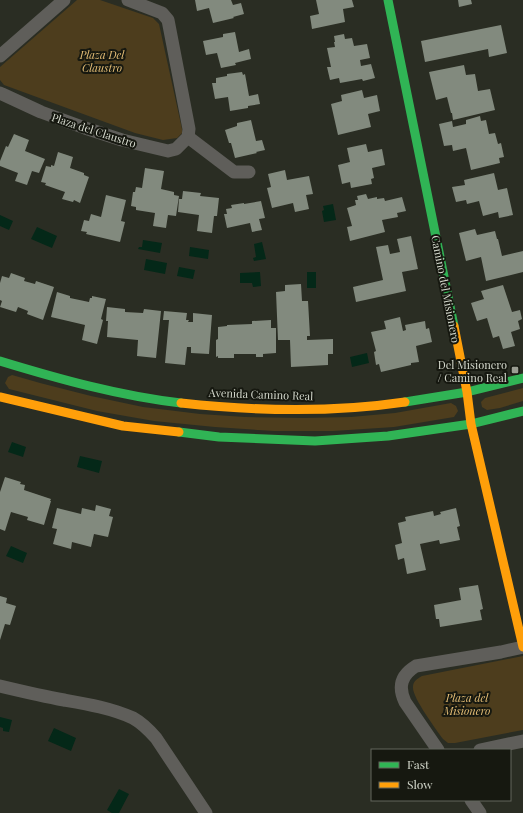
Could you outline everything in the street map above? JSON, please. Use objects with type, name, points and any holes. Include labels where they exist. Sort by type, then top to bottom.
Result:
[{"type":"main road","name":"Camino del Misionero","points":[[388,0],[467,392],[471,424],[523,647]]},
{"type":"main road","name":"Avenida Camino Real","points":[[1,363],[56,378],[128,394],[176,402],[221,407],[285,409],[343,408],[402,402],[467,392],[523,378]]},
{"type":"main road","points":[[0,397],[123,426],[219,437],[316,441],[388,436],[471,424],[523,411]]},
{"type":"street","points":[[0,56],[64,0]]},
{"type":"street","points":[[128,0],[162,13],[168,20],[189,129],[188,137],[234,172],[249,172]]},
{"type":"street","name":"Plaza del Claustro","points":[[0,93],[41,112],[85,128],[160,150],[168,151],[176,149],[188,137]]},
{"type":"street","name":"Camino del Misionero","points":[[437,749],[402,696],[402,684],[407,673],[416,666],[523,647]]},
{"type":"street","points":[[0,686],[31,694],[97,706],[118,712],[146,727],[156,738],[206,813]]},
{"type":"street","points":[[485,749],[523,741]]},
{"type":"street","points":[[472,801],[480,813]]},
{"type":"green space","name":"Plaza Del Claustro","points":[[77,0],[100,0],[153,18],[159,24],[182,129],[182,133],[177,138],[163,140],[135,133],[4,85],[0,80],[0,67]]},
{"type":"green space","points":[[12,375],[91,396],[143,407],[200,414],[245,417],[351,417],[395,413],[451,403],[456,406],[458,411],[454,417],[394,427],[333,431],[274,431],[215,427],[154,421],[97,411],[9,389],[5,383],[8,377]]},
{"type":"green space","points":[[523,388],[523,401],[500,408],[487,410],[482,407],[481,402],[485,398]]},
{"type":"green space","name":"Plaza del Misionero","points":[[523,656],[523,730],[455,743],[448,743],[443,739],[416,698],[413,687],[416,680],[422,676]]},
{"type":"shaded area","points":[[333,204],[336,220],[324,222],[322,211],[324,210],[323,206]]},
{"type":"shaded area","points":[[0,215],[13,221],[9,230],[0,226]]},
{"type":"shaded area","points":[[37,227],[57,236],[52,248],[31,239]]},
{"type":"shaded area","points":[[143,240],[162,243],[160,253],[138,249],[139,247],[142,247]]},
{"type":"shaded area","points":[[262,242],[266,259],[254,261],[253,258],[256,257],[254,244]]},
{"type":"shaded area","points":[[190,247],[209,250],[208,259],[189,256]]},
{"type":"shaded area","points":[[146,259],[167,263],[165,274],[144,270]]},
{"type":"shaded area","points":[[179,267],[195,270],[193,279],[177,276]]},
{"type":"shaded area","points":[[260,272],[261,286],[253,287],[252,283],[240,283],[240,273]]},
{"type":"shaded area","points":[[307,272],[316,272],[316,288],[307,288]]},
{"type":"shaded area","points":[[367,353],[369,363],[352,367],[350,357]]},
{"type":"shaded area","points":[[12,442],[26,447],[23,457],[8,452]]},
{"type":"shaded area","points":[[80,456],[102,461],[99,473],[77,467]]},
{"type":"shaded area","points":[[11,546],[27,553],[23,563],[6,556]]},
{"type":"shaded area","points":[[0,717],[12,720],[9,732],[3,731],[3,728],[0,727]]},
{"type":"shaded area","points":[[54,728],[76,738],[71,751],[48,741]]},
{"type":"shaded area","points":[[119,789],[129,794],[119,813],[112,813],[107,810]]},
{"type":"building","points":[[195,0],[231,0],[233,5],[241,3],[244,14],[213,23],[209,8],[197,11]]},
{"type":"building","points":[[316,0],[352,0],[354,7],[343,9],[345,22],[312,29],[310,16],[319,14]]},
{"type":"building","points":[[458,0],[471,0],[472,4],[459,7]]},
{"type":"building","points":[[501,25],[507,53],[489,57],[488,49],[425,62],[421,41]]},
{"type":"building","points":[[235,32],[239,52],[249,49],[251,59],[235,63],[236,65],[221,68],[217,53],[206,55],[203,41],[223,37],[223,34]]},
{"type":"building","points":[[344,34],[345,39],[352,38],[354,46],[367,44],[370,58],[360,60],[361,66],[371,64],[375,78],[363,81],[362,79],[340,83],[339,78],[330,80],[327,67],[331,67],[327,48],[335,47],[334,36]]},
{"type":"building","points":[[464,65],[466,75],[475,74],[478,91],[490,89],[495,110],[453,120],[447,97],[436,100],[429,72]]},
{"type":"building","points":[[242,72],[243,75],[245,74],[249,96],[258,94],[260,104],[230,111],[228,97],[215,99],[212,83],[216,83],[216,78],[227,76],[227,74]]},
{"type":"building","points":[[362,90],[364,98],[377,95],[380,111],[368,114],[371,127],[338,135],[331,104],[342,101],[341,95]]},
{"type":"building","points":[[480,116],[481,121],[486,120],[489,134],[495,133],[498,144],[501,143],[504,157],[499,158],[500,163],[471,170],[466,148],[453,151],[452,145],[444,146],[439,124],[452,121],[453,127],[466,124],[466,120]]},
{"type":"building","points":[[251,120],[256,141],[262,140],[265,150],[235,158],[231,143],[229,143],[225,130],[237,126],[237,123]]},
{"type":"building","points":[[14,134],[29,140],[25,151],[45,159],[39,173],[32,171],[27,185],[15,181],[18,173],[0,166],[0,161],[6,146],[8,147]]},
{"type":"building","points":[[366,144],[368,152],[382,149],[385,165],[372,168],[374,178],[371,179],[372,184],[351,188],[350,182],[342,184],[338,165],[350,162],[347,148]]},
{"type":"building","points":[[58,152],[73,157],[70,168],[84,173],[84,175],[89,177],[80,203],[74,200],[73,202],[62,199],[65,192],[45,185],[46,183],[41,182],[46,166],[54,166]]},
{"type":"building","points":[[145,168],[164,171],[161,189],[174,192],[174,195],[179,196],[176,216],[168,215],[166,228],[153,226],[155,213],[136,210],[136,207],[131,206],[133,192],[135,192],[136,187],[142,188]]},
{"type":"building","points":[[285,170],[287,180],[309,176],[313,194],[306,195],[309,209],[295,212],[293,203],[272,208],[267,188],[271,187],[268,174]]},
{"type":"building","points":[[494,173],[498,190],[507,188],[513,215],[499,218],[498,212],[483,216],[479,201],[467,204],[466,200],[456,202],[452,187],[465,185],[464,180]]},
{"type":"building","points":[[183,191],[201,193],[200,196],[219,198],[217,216],[214,216],[212,233],[197,231],[199,215],[178,212],[179,199],[182,199]]},
{"type":"building","points":[[366,194],[368,199],[377,197],[377,199],[384,198],[385,201],[402,197],[406,211],[397,213],[398,217],[382,220],[385,232],[350,241],[347,227],[352,226],[347,208],[356,205],[355,200],[358,200],[357,196]]},
{"type":"building","points":[[106,195],[126,200],[121,221],[125,222],[120,242],[86,234],[87,232],[81,231],[84,220],[89,221],[91,214],[101,217]]},
{"type":"building","points":[[261,201],[265,218],[259,219],[262,230],[252,232],[250,223],[227,228],[224,214],[227,214],[226,209],[232,208],[231,205]]},
{"type":"building","points":[[475,229],[477,235],[495,231],[502,256],[523,251],[523,272],[486,281],[481,257],[466,261],[459,233]]},
{"type":"building","points":[[411,236],[418,269],[402,272],[406,291],[356,302],[353,287],[383,280],[376,247],[388,245],[390,254],[400,252],[397,239]]},
{"type":"building","points":[[11,273],[25,278],[24,281],[35,284],[36,281],[54,287],[43,320],[27,314],[28,311],[18,307],[16,312],[0,307],[2,301],[0,300],[0,283],[2,276],[9,278]]},
{"type":"building","points":[[301,284],[302,301],[308,301],[310,336],[307,336],[307,340],[333,339],[333,354],[328,354],[328,365],[291,367],[290,340],[278,340],[276,292],[285,291],[285,285]]},
{"type":"building","points":[[503,285],[512,312],[520,310],[522,319],[518,321],[520,329],[511,332],[515,346],[503,349],[499,336],[493,338],[487,318],[477,321],[471,303],[484,299],[481,291]]},
{"type":"building","points":[[57,292],[70,296],[70,298],[89,302],[92,296],[106,299],[97,344],[82,340],[85,325],[51,317]]},
{"type":"building","points":[[107,307],[125,309],[125,312],[143,313],[144,309],[161,311],[156,358],[137,356],[138,340],[107,337]]},
{"type":"building","points":[[164,311],[187,313],[186,320],[189,320],[188,322],[193,322],[193,313],[212,315],[209,354],[191,353],[191,347],[187,347],[185,365],[165,363],[169,320],[163,320]]},
{"type":"building","points":[[400,317],[403,331],[406,330],[405,325],[425,321],[426,329],[429,328],[432,342],[416,346],[419,362],[381,372],[379,364],[376,365],[374,352],[376,351],[371,332],[386,329],[384,321]]},
{"type":"building","points":[[271,320],[271,328],[276,328],[276,353],[263,354],[263,357],[256,357],[256,354],[234,354],[234,358],[216,357],[218,327],[227,325],[252,324],[252,321]]},
{"type":"building","points":[[5,477],[21,482],[20,484],[25,485],[24,490],[51,499],[44,525],[27,520],[28,517],[11,512],[5,531],[0,529],[0,492]]},
{"type":"building","points":[[96,505],[111,509],[109,516],[113,517],[108,537],[94,534],[91,547],[72,542],[71,549],[53,544],[57,529],[52,528],[57,508],[81,514],[82,508],[95,511]]},
{"type":"building","points":[[456,508],[460,526],[457,527],[460,540],[440,544],[439,540],[420,544],[426,570],[407,574],[404,558],[398,560],[395,545],[402,543],[398,523],[406,521],[405,517],[433,511],[434,516],[441,514],[440,512]]},
{"type":"building","points":[[478,585],[483,609],[480,610],[482,620],[440,627],[439,619],[436,619],[434,605],[461,600],[459,588]]},
{"type":"building","points":[[0,596],[7,598],[6,603],[16,606],[10,625],[5,624],[0,640]]},
{"type":"traffic: fast","points":[[388,0],[454,326]]},
{"type":"traffic: fast","points":[[0,361],[90,386],[135,396],[181,403]]},
{"type":"traffic: fast","points":[[405,402],[467,392],[523,378]]},
{"type":"traffic: fast","points":[[179,432],[219,437],[315,441],[388,436],[471,424],[523,411]]},
{"type":"traffic: slow","points":[[454,326],[467,392],[471,424],[523,647]]},
{"type":"traffic: slow","points":[[0,397],[123,426],[179,432]]},
{"type":"traffic: slow","points":[[181,403],[237,408],[293,410],[349,408],[405,402]]},
{"type":"place","name":"Del Misionero / Camino Real","points":[[515,370]]}]
